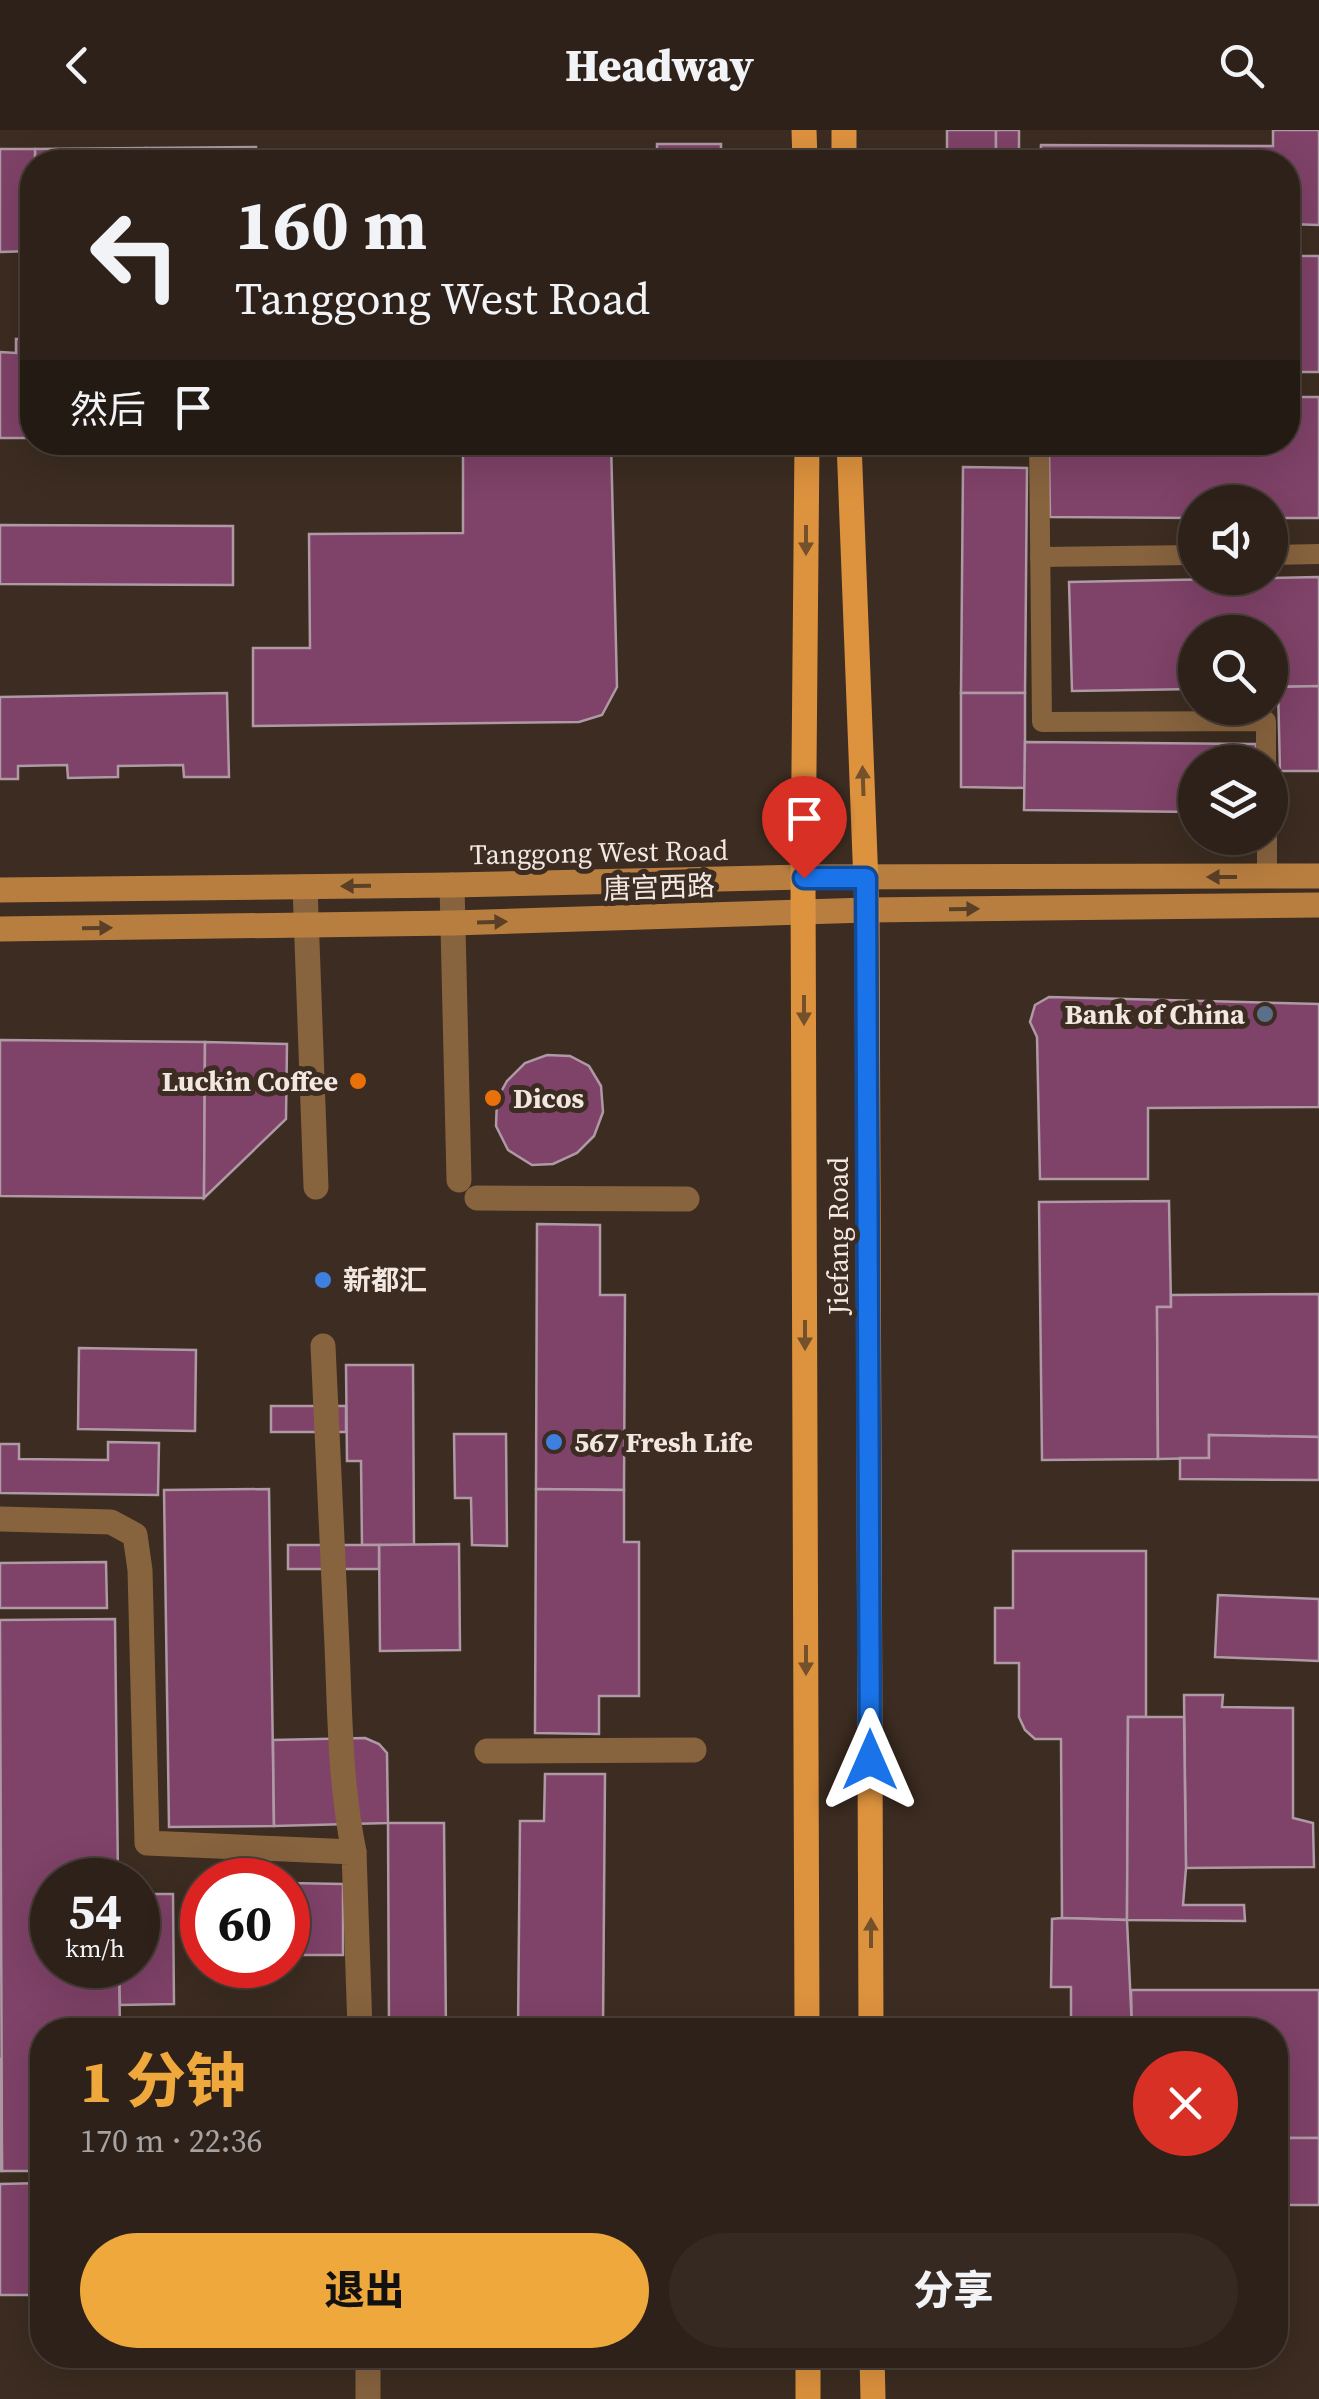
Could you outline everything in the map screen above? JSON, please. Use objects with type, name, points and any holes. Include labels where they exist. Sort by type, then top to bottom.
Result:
[{"type":"main road","name":"Jiefang Road","points":[[807,455],[807,2018]]},
{"type":"main road","name":"Jiefang Road","points":[[850,455],[867,910],[871,2018]]},
{"type":"main road","name":"Tanggong West Road","points":[[0,890],[804,878],[1319,876]]},
{"type":"main road","name":"唐宫西路","points":[[0,930],[452,923],[867,910],[1319,905]]},
{"type":"main road","points":[[808,2368],[808,2399]]},
{"type":"main road","points":[[872,2368],[872,2399]]},
{"type":"street","points":[[452,885],[468,1189],[687,1199]]},
{"type":"street","points":[[305,887],[316,1187]]},
{"type":"street","points":[[323,1346],[339,1739],[354,1852],[360,2018]]},
{"type":"street","points":[[0,1519],[110,1522],[135,1535],[140,1570],[147,1843],[354,1852]]},
{"type":"street","points":[[488,1751],[694,1750]]},
{"type":"street","points":[[368,2368],[368,2399]]},
{"type":"lane","points":[[1040,455],[1042,722],[1266,721],[1266,745]]},
{"type":"lane","points":[[1288,555],[1319,554]]},
{"type":"lane","points":[[1040,557],[1178,555]]},
{"type":"lane","points":[[1267,855],[1267,877]]},
{"type":"building","points":[[947,130],[996,130],[996,150],[947,150]]},
{"type":"building","points":[[996,130],[1019,130],[1019,150],[996,150]]},
{"type":"building","points":[[1273,130],[1319,130],[1319,225],[1300,224],[1300,150],[1041,150],[1041,145],[1273,146]]},
{"type":"building","points":[[657,144],[721,144],[721,150],[657,150]]},
{"type":"building","points":[[256,147],[256,150],[146,150]]},
{"type":"building","points":[[146,148],[146,150],[35,150]]},
{"type":"building","points":[[0,149],[35,149],[20,150],[20,251],[0,252]]},
{"type":"building","points":[[1300,256],[1319,256],[1319,372],[1300,372]]},
{"type":"building","points":[[16,339],[20,339],[20,438],[0,438],[0,352],[16,353]]},
{"type":"building","points":[[1300,397],[1319,397],[1319,518],[1288,518],[1288,485],[1178,485],[1178,518],[1050,517],[1049,455],[1300,455]]},
{"type":"building","points":[[463,455],[611,455],[617,687],[602,715],[579,722],[253,726],[253,648],[310,648],[309,534],[463,533]]},
{"type":"building","points":[[963,467],[1027,468],[1025,693],[961,693]]},
{"type":"building","points":[[0,525],[233,526],[233,585],[0,584]]},
{"type":"building","points":[[1319,577],[1319,686],[1288,687],[1288,615],[1178,615],[1178,689],[1072,691],[1069,582],[1178,580],[1178,595],[1288,595],[1288,578]]},
{"type":"building","points":[[1319,686],[1319,771],[1288,771],[1288,745],[1279,745],[1279,725],[1288,725],[1288,687]]},
{"type":"building","points":[[227,693],[229,777],[184,777],[183,765],[118,766],[118,777],[68,778],[67,765],[18,766],[18,779],[0,779],[0,697]]},
{"type":"building","points":[[961,693],[1025,693],[1025,788],[961,787]]},
{"type":"building","points":[[1025,742],[1256,744],[1178,745],[1178,812],[1024,810]]},
{"type":"building","points":[[1049,997],[1319,1004],[1319,1107],[1148,1108],[1148,1179],[1040,1179],[1037,1037],[1030,1022],[1035,1005]]},
{"type":"building","points":[[0,1040],[205,1042],[204,1198],[0,1196]]},
{"type":"building","points":[[205,1042],[287,1044],[286,1119],[204,1198]]},
{"type":"building","points":[[547,1055],[570,1056],[589,1066],[601,1086],[603,1112],[594,1136],[577,1153],[553,1164],[532,1165],[508,1150],[496,1126],[497,1099],[507,1081],[525,1063]]},
{"type":"building","points":[[1169,1201],[1171,1307],[1157,1307],[1158,1459],[1042,1460],[1039,1202]]},
{"type":"building","points":[[537,1224],[600,1225],[600,1295],[625,1295],[624,1490],[536,1489]]},
{"type":"building","points":[[1319,1294],[1319,1437],[1209,1435],[1209,1458],[1158,1459],[1157,1307],[1171,1307],[1171,1295]]},
{"type":"building","points":[[79,1348],[196,1350],[195,1431],[78,1429]]},
{"type":"building","points":[[346,1365],[413,1365],[414,1545],[362,1545],[361,1461],[347,1461]]},
{"type":"building","points":[[271,1406],[346,1406],[346,1432],[271,1432]]},
{"type":"building","points":[[454,1434],[506,1434],[507,1546],[472,1545],[471,1498],[455,1498]]},
{"type":"building","points":[[1209,1435],[1319,1437],[1319,1480],[1180,1479],[1180,1458],[1209,1458]]},
{"type":"building","points":[[108,1442],[159,1443],[158,1495],[0,1493],[0,1444],[19,1444],[19,1459],[108,1460]]},
{"type":"building","points":[[269,1489],[274,1826],[169,1827],[164,1490]]},
{"type":"building","points":[[536,1489],[624,1490],[624,1542],[639,1542],[639,1696],[599,1696],[599,1734],[535,1733]]},
{"type":"building","points":[[459,1544],[460,1650],[380,1651],[379,1545]]},
{"type":"building","points":[[288,1545],[379,1545],[379,1569],[288,1569]]},
{"type":"building","points":[[1013,1551],[1146,1551],[1146,1717],[1128,1717],[1127,1920],[1062,1918],[1061,1739],[1035,1739],[1025,1730],[1019,1717],[1019,1663],[995,1663],[995,1608],[1013,1608]]},
{"type":"building","points":[[106,1562],[107,1608],[0,1608],[0,1563]]},
{"type":"building","points":[[1218,1595],[1319,1599],[1319,1661],[1215,1657]]},
{"type":"building","points":[[115,1619],[118,1858],[30,1858],[30,1988],[119,1988],[120,2018],[30,2018],[30,2171],[2,2171],[0,1620]]},
{"type":"building","points":[[1184,1695],[1223,1695],[1222,1707],[1293,1708],[1293,1818],[1313,1823],[1314,1867],[1186,1868]]},
{"type":"building","points":[[1128,1717],[1184,1717],[1183,1905],[1244,1905],[1245,1921],[1127,1920]]},
{"type":"building","points":[[365,1738],[387,1753],[388,1823],[274,1826],[273,1740]]},
{"type":"building","points":[[545,1774],[605,1774],[603,2018],[518,2018],[520,1821],[544,1821]]},
{"type":"building","points":[[388,1823],[444,1823],[446,2018],[389,2018]]},
{"type":"building","points":[[310,1883],[343,1884],[343,1955],[310,1955]]},
{"type":"building","points":[[160,1894],[173,1894],[174,2004],[120,2005],[120,1988],[160,1988]]},
{"type":"building","points":[[1052,1919],[1127,1920],[1131,2018],[1071,2018],[1071,1987],[1051,1987]]},
{"type":"building","points":[[1131,1990],[1319,1990],[1319,2138],[1288,2138],[1288,2018],[1132,2018]]},
{"type":"building","points":[[1,2059],[2,2171],[0,2171]]},
{"type":"building","points":[[1288,2138],[1319,2138],[1319,2205],[1288,2205]]},
{"type":"building","points":[[30,2183],[30,2295],[0,2295],[0,2184]]},
{"type":"place","name":"Bank of China","points":[[1265,1014]]},
{"type":"place","name":"Luckin Coffee","points":[[358,1081]]},
{"type":"place","name":"Dicos","points":[[493,1098]]},
{"type":"place","name":"新都汇","points":[[323,1280]]},
{"type":"place","name":"567 Fresh Life","points":[[554,1442]]},
{"type":"route","points":[[804,878],[866,878],[870,1760]]}]
